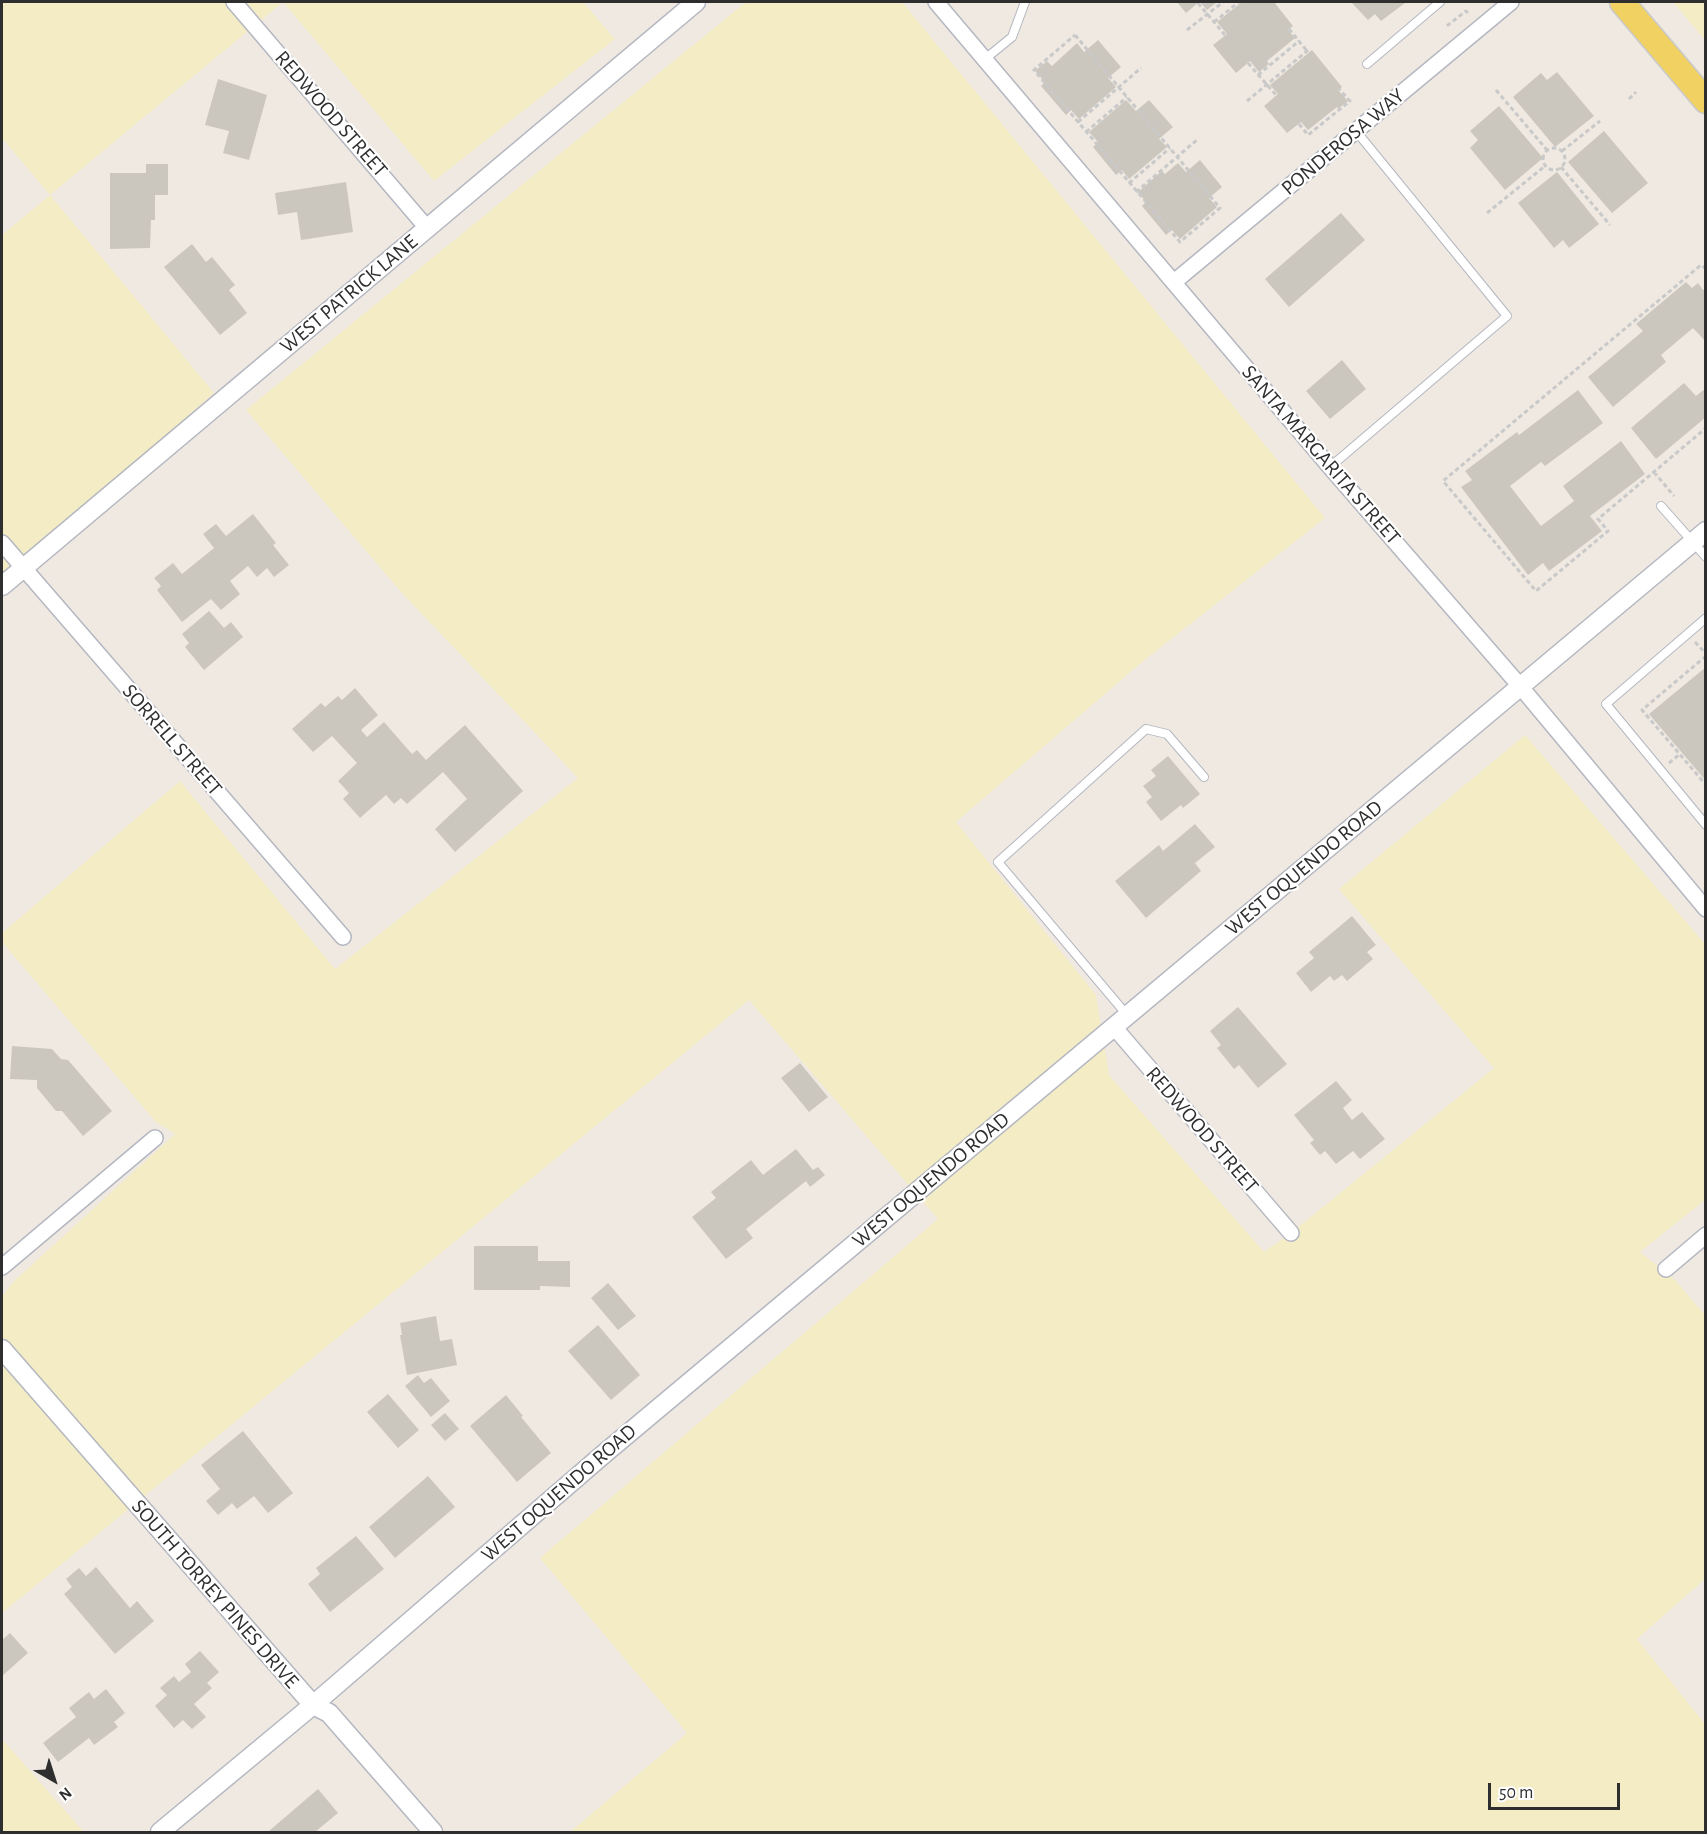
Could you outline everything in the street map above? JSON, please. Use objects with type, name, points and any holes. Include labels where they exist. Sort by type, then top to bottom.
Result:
[{"type":"main road","points":[[1622,2],[1706,101]]},
{"type":"street","name":"REDWOOD STREET","points":[[234,2],[428,228]]},
{"type":"street","name":"SANTA MARGARITA STREET","points":[[936,2],[1330,467],[1520,686],[1706,909]]},
{"type":"street","name":"PONDEROSA WAY","points":[[1174,282],[1511,2]]},
{"type":"street","name":"WEST PATRICK LANE","points":[[2,586],[428,228],[690,3]]},
{"type":"street","name":"WEST OQUENDO ROAD","points":[[160,1833],[313,1705],[605,1453],[1699,537]]},
{"type":"street","name":"SORRELL STREET","points":[[2,543],[343,937]]},
{"type":"street","name":"REDWOOD STREET","points":[[1121,1021],[1291,1233]]},
{"type":"street","points":[[2,1267],[155,1138]]},
{"type":"street","points":[[1665,1269],[1706,1235]]},
{"type":"street","name":"SOUTH TORREY PINES DRIVE","points":[[2,1349],[313,1705],[329,1713],[433,1833]]},
{"type":"lane","points":[[985,59],[1012,37],[1025,2]]},
{"type":"lane","points":[[1366,64],[1440,2]]},
{"type":"lane","points":[[1330,467],[1508,316],[1356,131]]},
{"type":"lane","points":[[1661,506],[1699,537],[1706,557]]},
{"type":"lane","points":[[1706,618],[1606,704],[1706,825]]},
{"type":"lane","points":[[1121,1021],[998,862],[1146,729],[1167,734],[1204,777]]},
{"type":"path","points":[[1187,30],[1223,2]]},
{"type":"path","points":[[1214,22],[1239,2]]},
{"type":"path","points":[[1198,3],[1225,35]]},
{"type":"path","points":[[1447,24],[1466,11],[1469,14]]},
{"type":"path","points":[[1247,101],[1308,52],[1289,29]]},
{"type":"path","points":[[1075,35],[1118,87],[1220,208],[1180,242],[1034,70],[1075,35]]},
{"type":"path","points":[[1258,75],[1299,41]]},
{"type":"path","points":[[1248,63],[1276,95]]},
{"type":"path","points":[[1078,122],[1141,68]]},
{"type":"path","points":[[1299,124],[1308,135],[1350,101],[1340,89]]},
{"type":"path","points":[[1496,90],[1547,150]]},
{"type":"path","points":[[1629,99],[1636,92]]},
{"type":"path","points":[[1086,132],[1127,97]]},
{"type":"path","points":[[1562,151],[1600,121]]},
{"type":"path","points":[[1136,192],[1198,139]]},
{"type":"path","points":[[1129,183],[1170,148]]},
{"type":"path","points":[[1545,166],[1544,155],[1552,148],[1562,151],[1565,156],[1561,167]]},
{"type":"path","points":[[1545,166],[1556,169],[1561,167]]},
{"type":"path","points":[[1487,213],[1545,166]]},
{"type":"path","points":[[1561,167],[1610,225]]},
{"type":"path","points":[[1706,269],[1701,265],[1443,481],[1536,591],[1608,531],[1598,519],[1706,429]]},
{"type":"path","points":[[1654,472],[1674,496]]},
{"type":"path","points":[[1706,656],[1642,710],[1706,785]]},
{"type":"sand","points":[[2,2],[283,2],[50,195],[2,138]]},
{"type":"sand","points":[[283,2],[583,2],[615,39],[434,181]]},
{"type":"sand","points":[[746,2],[902,2],[1325,518],[1142,662],[956,822],[1096,995],[1109,1075],[1264,1252],[1291,1233],[1494,1068],[1339,889],[1525,735],[1705,944],[1705,1200],[1640,1252],[1675,1280],[1705,1315],[1705,1579],[1637,1639],[1705,1724],[1705,1832],[570,1832],[687,1733],[540,1558],[938,1219],[749,1000],[2,1613],[2,1297],[13,1282],[175,1134],[155,1121],[2,942],[2,933],[180,781],[335,969],[578,778],[402,593],[246,410]]},
{"type":"sand","points":[[1673,2],[1705,2],[1705,40]]},
{"type":"sand","points":[[50,195],[214,393],[2,580],[2,235]]},
{"type":"sand","points":[[2,1739],[84,1832],[2,1832]]},
{"type":"building","points":[[1177,2],[1199,2],[1186,13]]},
{"type":"building","points":[[1200,2],[1217,2],[1207,10]]},
{"type":"building","points":[[1242,2],[1274,2],[1293,26],[1288,30],[1295,38],[1267,61],[1269,64],[1259,72],[1250,61],[1236,73],[1213,45],[1227,34],[1217,22]]},
{"type":"building","points":[[1351,2],[1405,3],[1381,21],[1375,14],[1368,20]]},
{"type":"building","points":[[1098,40],[1121,67],[1108,78],[1116,87],[1079,119],[1071,110],[1066,115],[1041,86],[1045,82],[1035,71],[1047,61],[1052,66],[1077,43],[1084,52]]},
{"type":"building","points":[[1312,50],[1342,87],[1338,90],[1348,101],[1308,130],[1301,122],[1287,133],[1264,106],[1278,94],[1270,85]]},
{"type":"building","points":[[1557,72],[1594,116],[1555,147],[1513,97],[1541,73],[1547,80]]},
{"type":"building","points":[[218,79],[267,95],[249,160],[223,153],[229,131],[205,125]]},
{"type":"building","points":[[1126,100],[1136,111],[1149,100],[1173,127],[1159,139],[1167,147],[1129,179],[1122,170],[1116,175],[1093,147],[1098,142],[1089,132]]},
{"type":"building","points":[[1499,106],[1543,158],[1505,190],[1470,148],[1478,140],[1470,131]]},
{"type":"building","points":[[1604,131],[1648,183],[1612,213],[1568,162]]},
{"type":"building","points":[[1200,160],[1222,187],[1209,198],[1217,207],[1180,239],[1172,230],[1166,235],[1142,206],[1146,202],[1138,192],[1162,171],[1165,174],[1178,163],[1186,172]]},
{"type":"building","points":[[146,164],[168,164],[168,195],[155,195],[155,220],[151,220],[150,248],[110,249],[110,173],[146,173]]},
{"type":"building","points":[[1557,172],[1599,224],[1569,248],[1563,240],[1554,248],[1518,203]]},
{"type":"building","points":[[346,182],[353,232],[301,240],[297,212],[278,215],[275,193]]},
{"type":"building","points":[[1341,213],[1365,240],[1289,307],[1265,279]]},
{"type":"building","points":[[192,244],[206,262],[212,257],[235,285],[229,290],[247,313],[220,335],[164,267]]},
{"type":"building","points":[[1686,282],[1692,288],[1698,283],[1703,290],[1706,288],[1706,342],[1693,328],[1661,355],[1666,362],[1613,407],[1588,377],[1643,331],[1636,324]]},
{"type":"building","points":[[1342,360],[1366,389],[1330,419],[1306,391]]},
{"type":"building","points":[[1684,383],[1696,396],[1706,388],[1706,417],[1656,459],[1631,428]]},
{"type":"building","points":[[1578,390],[1603,423],[1545,466],[1541,462],[1510,486],[1541,526],[1574,501],[1563,486],[1621,441],[1645,474],[1590,516],[1602,531],[1549,571],[1543,563],[1528,575],[1461,487],[1472,480],[1465,471],[1517,432],[1519,435]]},
{"type":"building","points":[[253,514],[276,543],[273,545],[289,565],[274,577],[267,568],[257,577],[248,566],[230,581],[240,594],[221,610],[211,599],[182,622],[157,590],[161,586],[154,578],[173,563],[182,574],[214,548],[203,534],[216,524],[226,536]]},
{"type":"building","points":[[209,611],[224,628],[231,622],[243,637],[204,670],[185,647],[189,643],[182,634]]},
{"type":"building","points":[[1706,667],[1706,781],[1649,714]]},
{"type":"building","points":[[355,688],[378,715],[361,730],[367,737],[384,722],[412,754],[417,750],[426,760],[465,725],[523,791],[455,852],[435,829],[467,799],[443,772],[407,804],[401,798],[394,804],[386,795],[360,818],[343,799],[349,793],[338,781],[357,763],[332,736],[313,752],[292,729],[321,703],[325,707],[338,696],[342,700]]},
{"type":"building","points":[[1168,756],[1200,794],[1183,808],[1181,805],[1161,821],[1146,802],[1152,797],[1143,786],[1156,776],[1151,770]]},
{"type":"building","points":[[1195,824],[1215,847],[1195,863],[1201,871],[1146,918],[1115,881],[1159,845],[1163,851]]},
{"type":"building","points":[[1352,916],[1376,945],[1367,952],[1373,959],[1347,981],[1342,975],[1334,981],[1330,976],[1311,992],[1296,973],[1314,958],[1309,952]]},
{"type":"building","points":[[1238,1007],[1287,1064],[1258,1088],[1239,1065],[1234,1069],[1217,1048],[1221,1045],[1210,1031]]},
{"type":"building","points":[[12,1046],[52,1049],[61,1059],[68,1060],[112,1111],[83,1136],[62,1111],[56,1111],[37,1088],[37,1080],[10,1079]]},
{"type":"building","points":[[800,1063],[828,1097],[809,1112],[781,1078]]},
{"type":"building","points":[[1336,1081],[1352,1100],[1343,1108],[1352,1120],[1362,1112],[1385,1139],[1360,1159],[1353,1151],[1336,1164],[1325,1151],[1320,1155],[1310,1143],[1314,1140],[1294,1115]]},
{"type":"building","points":[[796,1149],[813,1170],[818,1167],[825,1175],[810,1187],[806,1181],[746,1229],[753,1238],[726,1259],[692,1217],[716,1198],[711,1192],[751,1160],[763,1175]]},
{"type":"building","points":[[474,1246],[538,1246],[538,1261],[570,1261],[570,1287],[540,1286],[540,1290],[474,1290]]},
{"type":"building","points":[[608,1283],[636,1316],[618,1330],[591,1298]]},
{"type":"building","points":[[436,1316],[440,1341],[452,1339],[457,1365],[407,1375],[400,1323]]},
{"type":"building","points":[[598,1325],[640,1375],[611,1400],[568,1351]]},
{"type":"building","points":[[418,1375],[424,1383],[431,1378],[450,1401],[431,1417],[405,1386]]},
{"type":"building","points":[[388,1394],[419,1430],[398,1448],[367,1412]]},
{"type":"building","points":[[506,1395],[551,1453],[517,1482],[470,1426]]},
{"type":"building","points":[[445,1413],[459,1429],[445,1441],[431,1425]]},
{"type":"building","points":[[243,1431],[293,1493],[268,1513],[254,1496],[237,1509],[232,1503],[218,1515],[206,1501],[220,1489],[201,1465]]},
{"type":"building","points":[[428,1476],[455,1507],[395,1558],[369,1527]]},
{"type":"building","points":[[356,1536],[384,1569],[330,1612],[308,1584],[320,1574],[316,1568]]},
{"type":"building","points":[[96,1567],[130,1608],[137,1601],[154,1621],[115,1654],[64,1594],[72,1587],[66,1579],[79,1568],[86,1576]]},
{"type":"building","points":[[10,1633],[28,1653],[2,1676],[2,1640]]},
{"type":"building","points":[[200,1651],[219,1672],[207,1683],[212,1688],[194,1704],[206,1717],[192,1729],[183,1720],[174,1728],[155,1706],[167,1695],[160,1688],[174,1676],[179,1682],[191,1672],[185,1664]]},
{"type":"building","points":[[106,1689],[125,1713],[114,1722],[118,1727],[94,1745],[89,1738],[58,1762],[43,1743],[76,1717],[69,1708],[89,1692],[94,1699]]},
{"type":"building","points":[[318,1789],[338,1813],[315,1832],[269,1831]]}]
